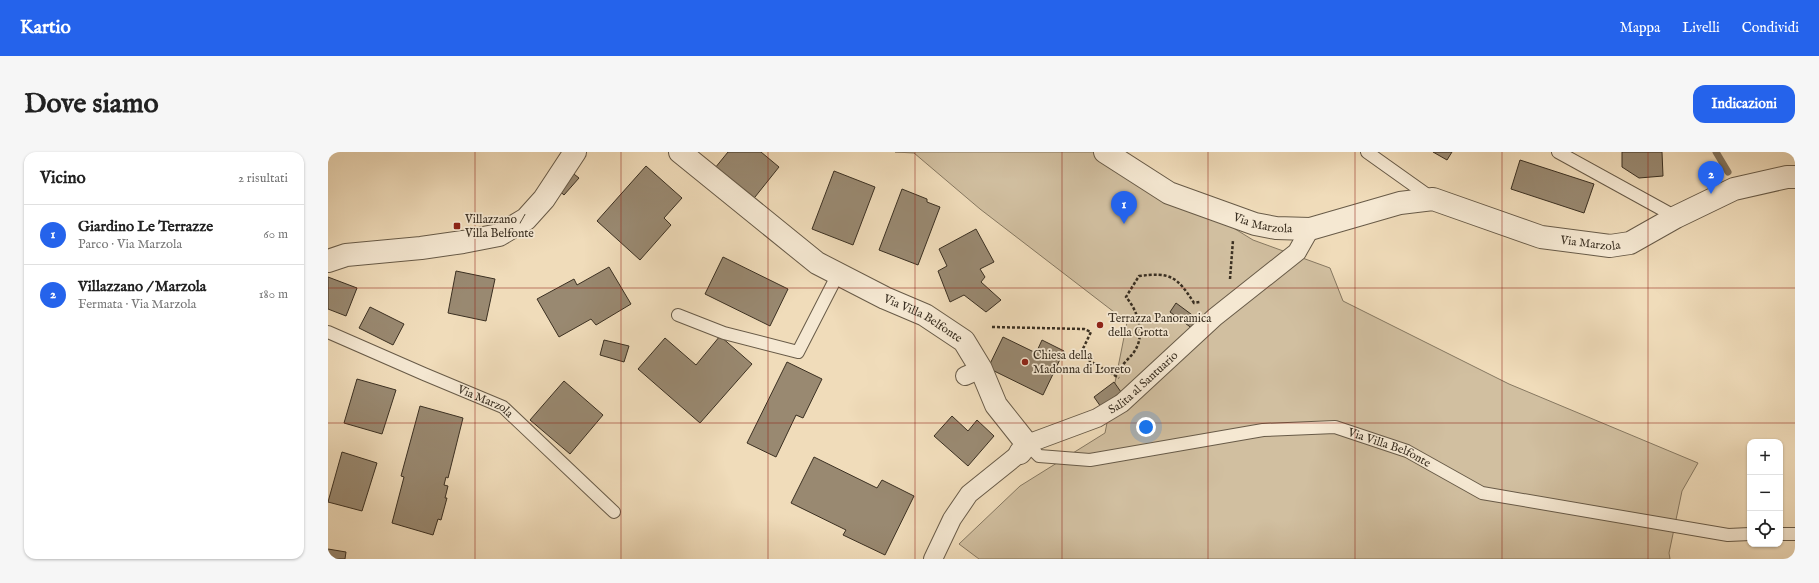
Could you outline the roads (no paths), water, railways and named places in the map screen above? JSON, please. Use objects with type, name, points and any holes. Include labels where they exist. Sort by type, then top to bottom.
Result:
[{"type":"street","points":[[328,261],[346,255],[421,248],[499,235],[526,219],[544,199],[575,152]]},
{"type":"street","name":"Via Villa Belfonte","points":[[680,152],[817,263],[885,298],[925,315],[939,332],[969,339],[973,373],[1024,448]]},
{"type":"street","name":"Via Marzola","points":[[1105,152],[1169,193],[1233,218],[1276,228],[1310,229],[1400,202],[1433,199],[1541,238],[1610,246],[1630,243],[1676,217],[1734,189],[1795,176]]},
{"type":"street","name":"Salita al Santuario","points":[[933,559],[952,519],[969,494],[1024,448],[1097,418],[1122,403],[1215,317],[1297,252],[1310,229]]},
{"type":"lane","name":"Via Marzola","points":[[1367,152],[1433,199]]},
{"type":"lane","points":[[1558,152],[1676,217]]},
{"type":"lane","points":[[678,315],[724,333],[798,352],[838,274]]},
{"type":"lane","name":"Via Marzola","points":[[328,332],[503,407],[614,512]]},
{"type":"lane","name":"Via Villa Belfonte","points":[[1024,448],[1038,456],[1090,460],[1263,430],[1335,427],[1407,451],[1482,492],[1728,535],[1747,534]]},
{"type":"lane","points":[[1783,534],[1795,534]]},
{"type":"waterway","points":[[1716,152],[1728,172]]},
{"type":"place","name":"Villazzano / Marzola","points":[[1711,194]]},
{"type":"place","name":"Giardino Le Terrazze","points":[[1124,224]]},
{"type":"place","name":"Villazzano / Villa Belfonte","points":[[457,226]]},
{"type":"place","name":"Terrazza Panoramica della Grotta","points":[[1100,325]]},
{"type":"place","name":"Chiesa della Madonna di Loreto","points":[[1025,362]]}]
